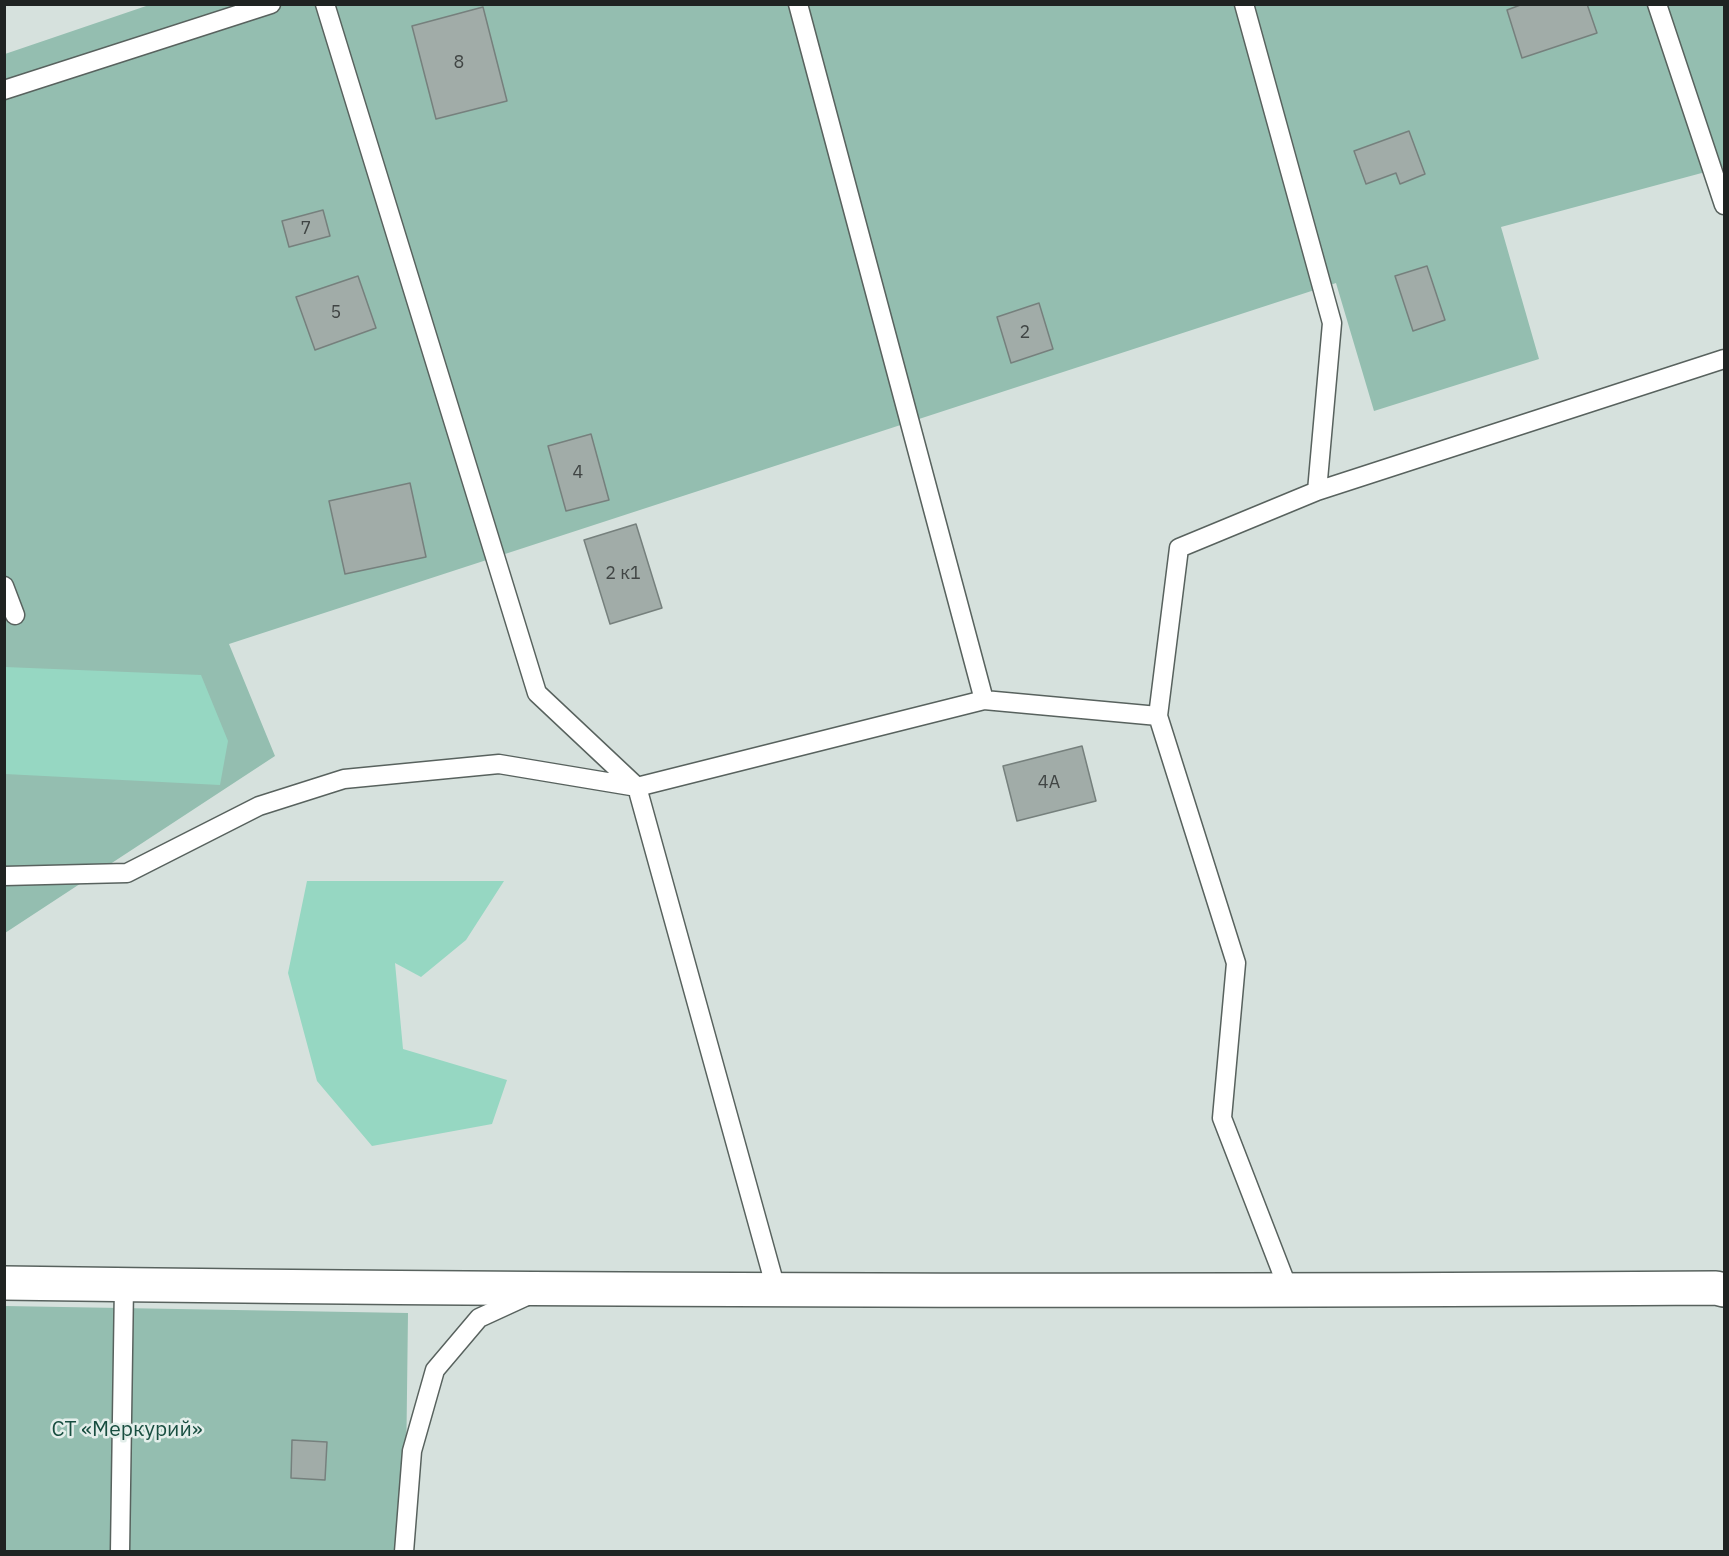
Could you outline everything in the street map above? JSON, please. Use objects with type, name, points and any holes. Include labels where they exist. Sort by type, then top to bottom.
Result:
[{"type":"street","points":[[4,1283],[541,1289],[1289,1291],[1716,1288],[1725,1290]]},
{"type":"lane","points":[[4,90],[271,4]]},
{"type":"lane","points":[[325,4],[537,693],[637,787],[776,1289]]},
{"type":"lane","points":[[798,4],[984,700]]},
{"type":"lane","points":[[1244,4],[1332,323],[1317,491]]},
{"type":"lane","points":[[1657,4],[1725,205]]},
{"type":"lane","points":[[1289,1291],[1222,1118],[1236,963],[1158,716],[1179,548],[1317,491],[1725,359]]},
{"type":"lane","points":[[4,586],[15,615]]},
{"type":"lane","points":[[4,876],[127,873],[259,806],[344,778],[500,764],[637,787],[984,700],[1158,716]]},
{"type":"lane","points":[[120,1551],[124,1285]]},
{"type":"lane","points":[[404,1551],[412,1451],[435,1370],[479,1318],[541,1289]]},
{"type":"green space","points":[[152,4],[1724,5],[1724,167],[1501,227],[1539,359],[1374,411],[1336,283],[229,644],[275,756],[5,933],[5,54]]},
{"type":"green space","name":"СТ «Меркурий»","points":[[5,1306],[408,1313],[405,1551],[5,1552]]},
{"type":"shaded area","points":[[5,667],[201,675],[228,741],[220,785],[5,774]]},
{"type":"shaded area","points":[[307,881],[504,881],[466,940],[421,977],[395,963],[403,1049],[507,1080],[492,1124],[372,1146],[317,1081],[288,973]]},
{"type":"building","points":[[1523,4],[1587,4],[1597,33],[1522,58],[1507,10]]},
{"type":"building","points":[[483,7],[507,101],[436,119],[412,26]]},
{"type":"building","points":[[1409,131],[1425,174],[1400,184],[1396,173],[1366,184],[1354,151]]},
{"type":"building","points":[[323,210],[330,236],[289,247],[282,221]]},
{"type":"building","points":[[1427,266],[1445,320],[1413,331],[1395,276]]},
{"type":"building","points":[[358,276],[376,328],[315,350],[296,297]]},
{"type":"building","points":[[1039,303],[1053,349],[1011,363],[997,317]]},
{"type":"building","points":[[591,434],[609,500],[566,511],[548,446]]},
{"type":"building","points":[[410,483],[426,557],[345,574],[329,501]]},
{"type":"building","points":[[636,524],[662,608],[610,624],[584,540]]},
{"type":"building","points":[[1082,746],[1096,801],[1017,821],[1003,766]]},
{"type":"building","points":[[292,1440],[327,1442],[325,1480],[291,1478]]}]
